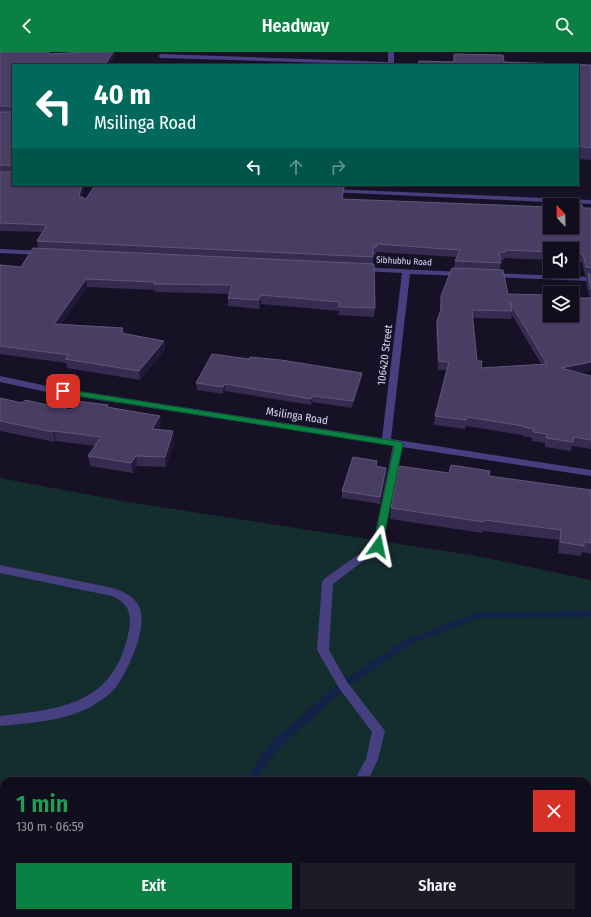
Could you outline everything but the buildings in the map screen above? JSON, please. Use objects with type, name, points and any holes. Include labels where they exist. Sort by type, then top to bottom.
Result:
[{"type":"street","points":[[391,52],[391,64]]},
{"type":"street","points":[[161,56],[365,64]]},
{"type":"street","points":[[320,190],[375,189],[591,202]]},
{"type":"street","points":[[0,251],[48,254]]},
{"type":"street","name":"Sibhubhu Road","points":[[350,269],[468,274]]},
{"type":"street","name":"106420 Street","points":[[386,442],[406,272]]},
{"type":"street","points":[[483,275],[591,279]]},
{"type":"street","name":"Msilinga Road","points":[[0,379],[47,389],[591,473]]},
{"type":"street","points":[[363,777],[372,759],[379,731],[343,685],[323,650],[328,582],[378,546],[398,444]]},
{"type":"street","points":[[0,569],[114,592],[125,598],[134,606],[137,619],[125,660],[114,681],[99,694],[84,704],[61,712],[0,721]]},
{"type":"green space","points":[[0,478],[128,502],[477,556],[591,580],[591,777],[0,777]]},
{"type":"waterway","points":[[252,777],[275,745],[343,685],[410,641],[478,615],[591,614]]},
{"type":"route","points":[[63,391],[398,444],[378,546]]}]
